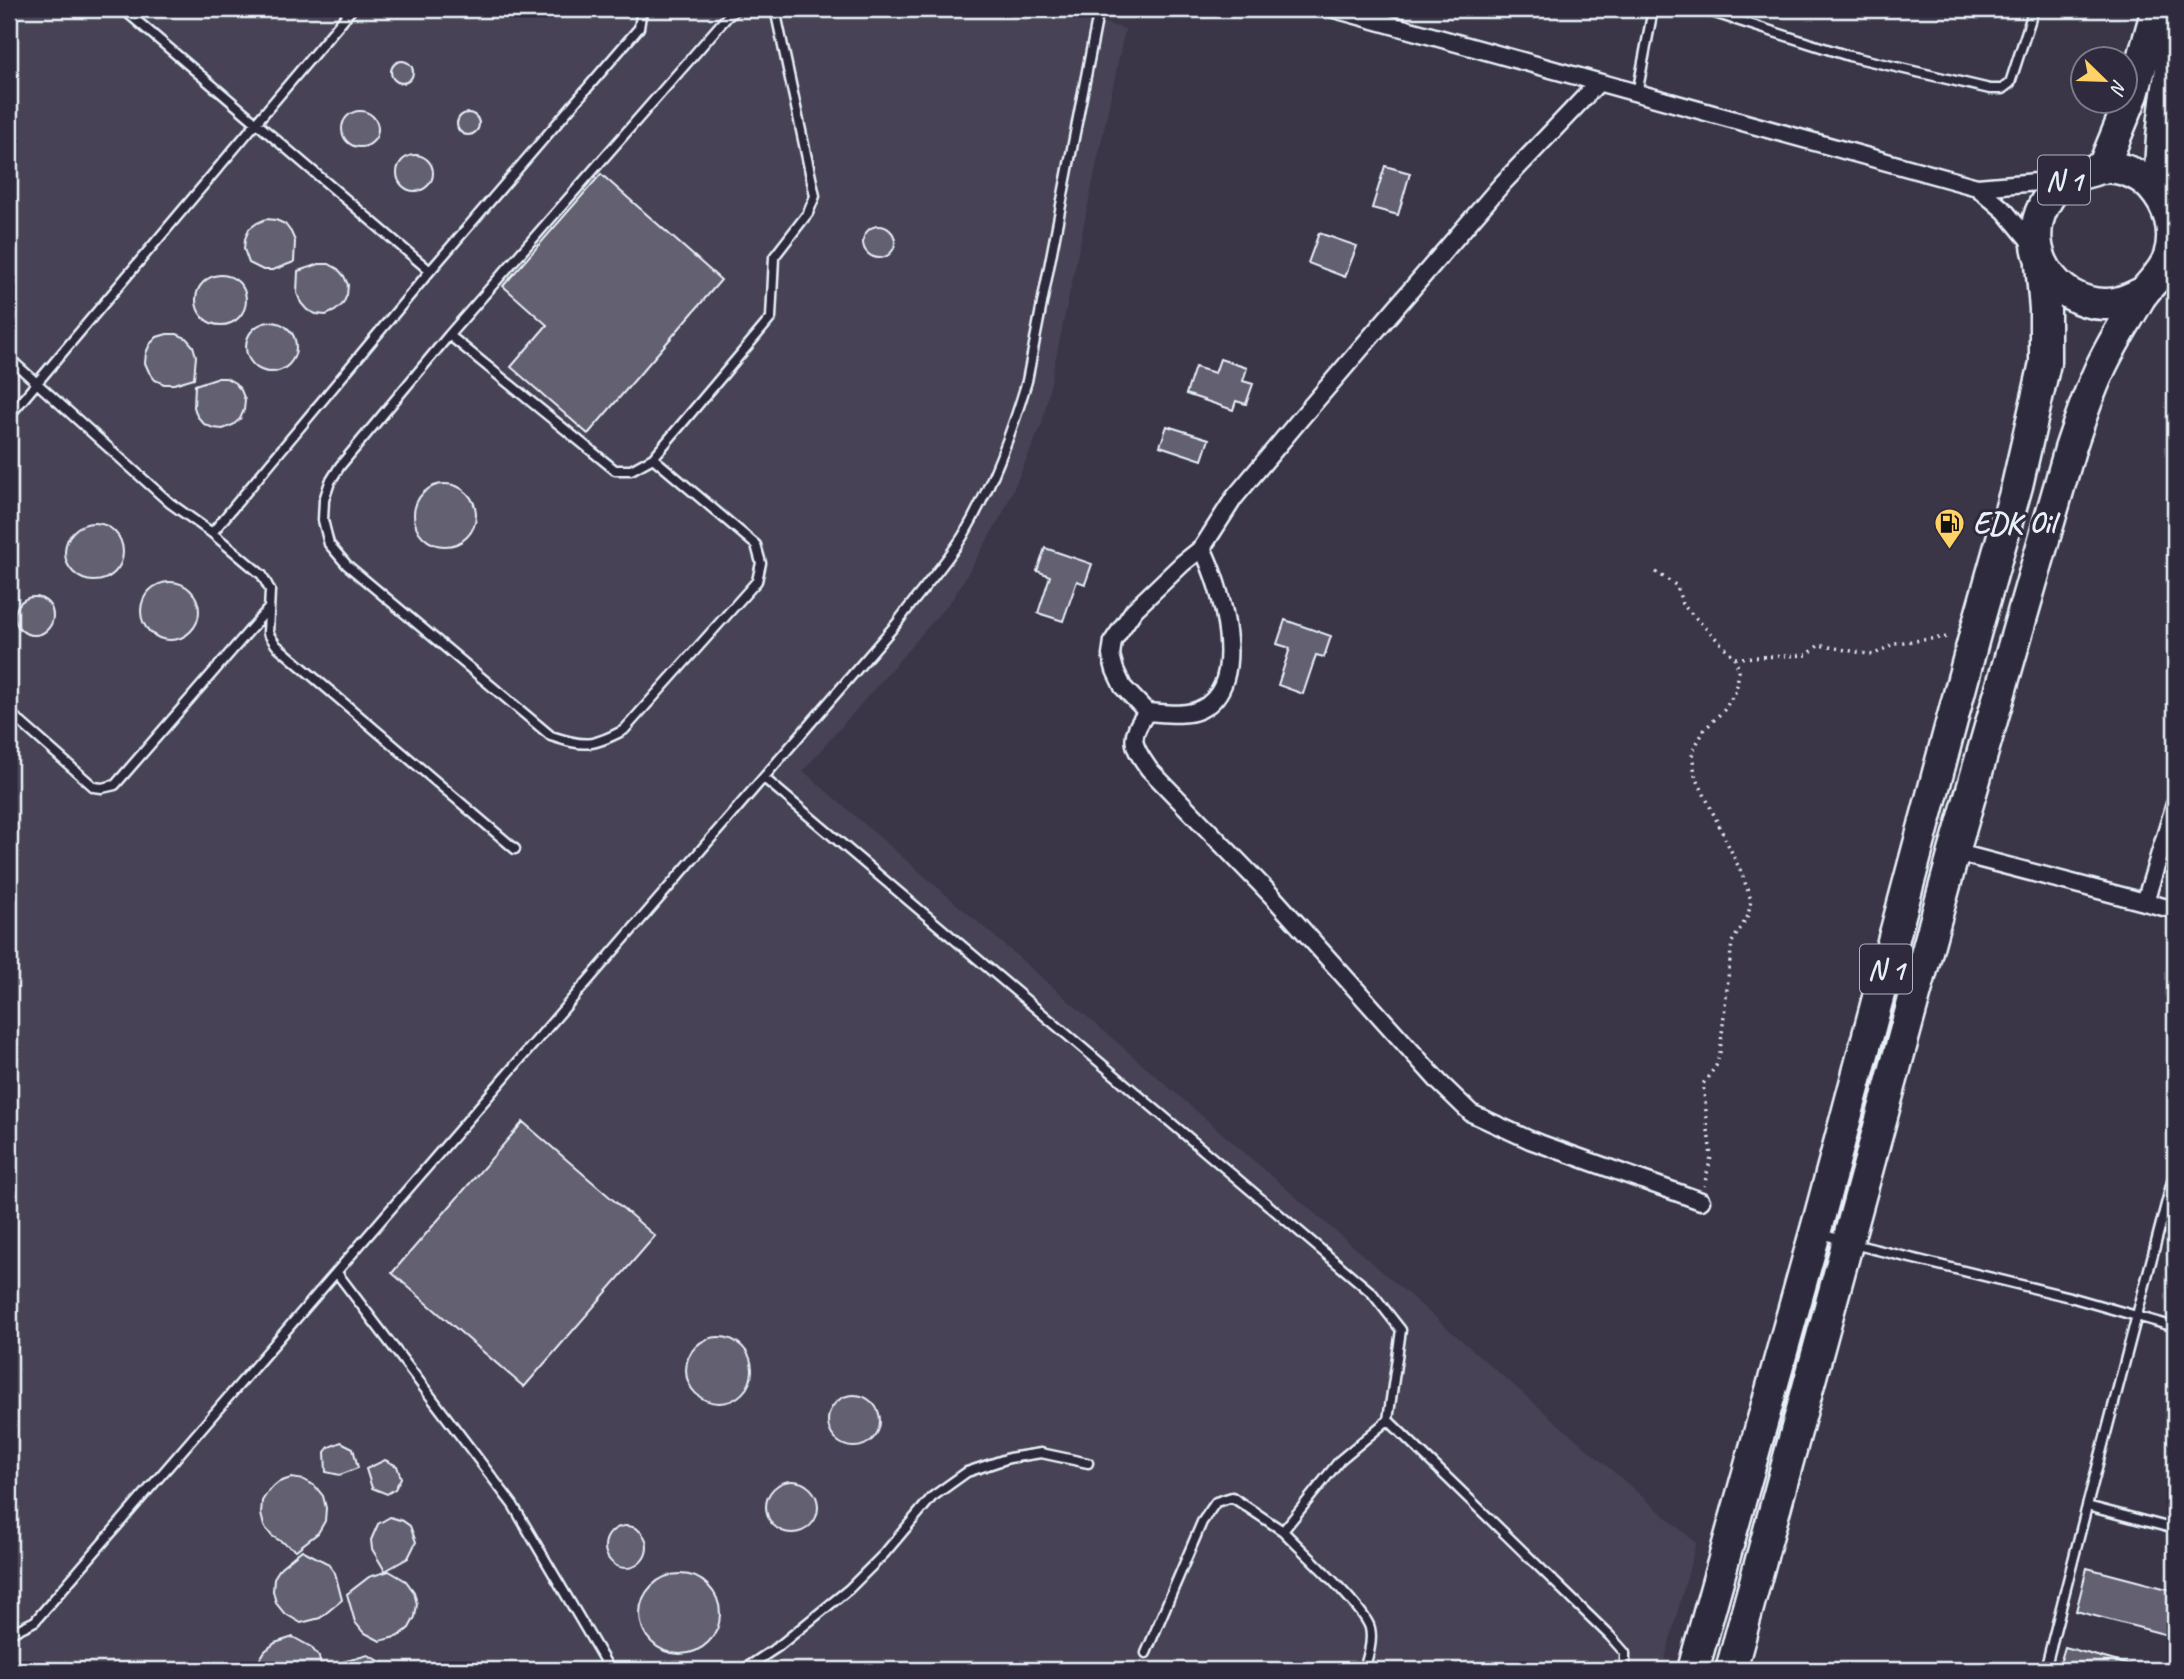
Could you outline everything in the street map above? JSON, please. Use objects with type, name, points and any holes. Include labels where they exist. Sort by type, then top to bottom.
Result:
[{"type":"highway","name":"N 1","points":[[2102,167],[2133,94],[2157,9]]},
{"type":"highway","name":"N 1","points":[[1731,1670],[1954,852],[2083,408],[2101,366],[2157,284],[2169,257],[2172,242],[2159,155],[2175,48]]},
{"type":"highway","name":"N 1","points":[[1693,1670],[2017,486],[2045,363],[2045,309],[2036,231],[2040,212],[2050,194],[2064,180],[2102,167],[2135,174],[2149,184],[2168,208]]},
{"type":"highway","points":[[2039,257],[2052,281],[2067,294],[2086,302],[2106,304],[2126,301],[2157,284]]},
{"type":"street","points":[[1334,9],[1977,187],[2064,180]]},
{"type":"street","points":[[1202,548],[1213,570],[1224,606],[1228,649],[1224,681],[1213,699],[1201,709],[1182,714],[1147,712],[1123,687],[1111,655],[1113,641],[1134,610],[1202,548],[1234,498],[1301,418],[1502,184],[1598,83]]},
{"type":"street","points":[[1977,187],[2025,233],[2039,257]]},
{"type":"street","points":[[1147,712],[1133,740],[1149,769],[1273,897],[1438,1082],[1471,1113],[1530,1140],[1701,1201]]},
{"type":"street","points":[[2145,902],[2175,805]]},
{"type":"street","points":[[1954,852],[2175,910]]},
{"type":"lane","points":[[123,9],[430,271]]},
{"type":"lane","points":[[9,416],[352,9]]},
{"type":"lane","points":[[212,533],[430,271],[639,28],[642,9]]},
{"type":"lane","points":[[653,458],[756,545],[761,563],[757,581],[624,730],[602,742],[585,745],[551,736],[347,565],[329,544],[323,520],[324,500],[330,482],[353,449],[449,335],[727,17],[737,9]]},
{"type":"lane","points":[[449,335],[615,470],[631,471],[653,458],[771,318],[774,257],[808,213],[815,196],[775,9]]},
{"type":"lane","points":[[9,1630],[15,1631],[35,1621],[764,778],[897,622],[962,538],[1013,428],[1027,381],[1099,9]]},
{"type":"lane","points":[[1637,94],[1653,9]]},
{"type":"lane","points":[[1702,9],[1849,56],[1990,89],[2002,89],[2010,83],[2034,9]]},
{"type":"lane","points":[[9,358],[170,503],[212,533],[262,575],[270,590],[268,633],[276,645],[515,849]]},
{"type":"lane","points":[[9,712],[94,787],[115,785],[270,606]]},
{"type":"lane","points":[[764,778],[1372,1293],[1401,1330],[1388,1420],[1340,1460],[1283,1531]]},
{"type":"lane","points":[[2045,1670],[2175,1170]]},
{"type":"lane","points":[[1815,1231],[2175,1327]]},
{"type":"lane","points":[[337,1273],[513,1504],[610,1670]]},
{"type":"lane","points":[[1388,1420],[1610,1636],[1625,1653],[1625,1670]]},
{"type":"lane","points":[[743,1670],[779,1646],[849,1589],[884,1554],[932,1497],[967,1472],[1009,1458],[1041,1453],[1088,1463]]},
{"type":"lane","points":[[1146,1653],[1202,1522],[1216,1502],[1232,1497],[1283,1531],[1357,1607],[1370,1628],[1369,1657],[1363,1670]]},
{"type":"lane","points":[[2087,1506],[2175,1529]]},
{"type":"path","points":[[1656,572],[1676,586],[1682,604],[1735,658],[1739,671],[1736,691],[1724,710],[1705,729],[1692,752],[1695,775],[1742,874],[1751,900],[1748,916],[1732,942],[1716,1066],[1703,1084],[1711,1157],[1701,1201]]},
{"type":"path","points":[[1735,658],[1807,656],[1819,645],[1872,655],[1895,643],[1975,634]]},
{"type":"shaded area","points":[[9,9],[1054,9],[1125,29],[1042,424],[1003,513],[954,597],[803,771],[1696,1543],[1662,1670],[9,1670]]},
{"type":"building","points":[[402,61],[410,64],[413,72],[410,80],[402,83],[394,80],[391,72],[394,64]]},
{"type":"building","points":[[360,111],[372,117],[378,129],[372,141],[360,147],[348,141],[342,129],[348,117]]},
{"type":"building","points":[[468,113],[476,116],[479,124],[476,132],[468,135],[460,132],[457,124],[460,116]]},
{"type":"building","points":[[415,155],[427,161],[433,173],[427,185],[415,191],[403,185],[397,173],[403,161]]},
{"type":"building","points":[[1385,166],[1410,173],[1398,215],[1372,208]]},
{"type":"building","points":[[601,174],[721,280],[588,434],[511,367],[547,325],[503,286]]},
{"type":"building","points":[[266,219],[285,224],[295,241],[294,262],[273,270],[263,270],[249,263],[244,249],[249,229]]},
{"type":"building","points":[[879,226],[890,231],[895,242],[890,253],[879,258],[868,253],[863,242],[868,231]]},
{"type":"building","points":[[1319,233],[1357,246],[1345,277],[1308,263]]},
{"type":"building","points":[[319,264],[329,264],[338,269],[348,285],[343,304],[326,315],[307,310],[297,293],[298,271]]},
{"type":"building","points":[[221,275],[239,282],[246,300],[239,318],[221,325],[203,318],[196,300],[203,282]]},
{"type":"building","points":[[271,322],[289,329],[296,347],[289,365],[271,372],[253,365],[246,347],[253,329]]},
{"type":"building","points":[[167,334],[186,338],[193,346],[196,356],[194,378],[164,384],[155,380],[149,372],[145,363],[150,344],[157,337]]},
{"type":"building","points":[[1220,359],[1247,368],[1243,381],[1253,384],[1246,404],[1236,401],[1233,410],[1186,394],[1195,367],[1215,373]]},
{"type":"building","points":[[216,378],[226,378],[235,383],[245,400],[240,419],[223,429],[204,424],[194,407],[195,385]]},
{"type":"building","points":[[1167,426],[1209,439],[1202,460],[1160,446]]},
{"type":"building","points":[[439,484],[451,484],[467,493],[474,503],[474,527],[467,537],[451,546],[439,546],[428,541],[419,532],[414,521],[414,509],[419,498],[428,489]]},
{"type":"building","points":[[94,523],[105,525],[118,536],[123,552],[121,563],[110,576],[94,581],[83,579],[70,568],[65,552],[67,541],[78,528]]},
{"type":"building","points":[[1045,548],[1092,564],[1085,584],[1077,581],[1063,621],[1038,613],[1050,576],[1037,571]]},
{"type":"building","points":[[170,582],[181,584],[194,595],[199,611],[197,622],[186,635],[170,640],[159,638],[146,627],[141,611],[143,600],[154,587]]},
{"type":"building","points":[[34,597],[48,602],[53,616],[48,630],[34,635],[20,630],[15,616],[20,602]]},
{"type":"building","points":[[1285,620],[1331,636],[1324,657],[1316,655],[1303,694],[1278,685],[1290,648],[1277,644]]},
{"type":"building","points":[[523,1122],[655,1236],[524,1387],[392,1273]]},
{"type":"building","points":[[719,1337],[732,1340],[742,1347],[749,1357],[752,1370],[749,1383],[742,1393],[732,1400],[719,1403],[706,1400],[696,1393],[689,1383],[686,1370],[689,1357],[696,1347],[706,1340]]},
{"type":"building","points":[[854,1395],[873,1402],[880,1421],[873,1440],[854,1447],[835,1440],[828,1421],[835,1402]]},
{"type":"building","points":[[341,1442],[353,1448],[358,1468],[340,1475],[326,1472],[325,1452],[329,1447]]},
{"type":"building","points":[[385,1460],[397,1466],[401,1478],[395,1489],[387,1494],[372,1488],[366,1469]]},
{"type":"building","points":[[291,1478],[304,1480],[315,1486],[323,1496],[326,1508],[325,1521],[318,1533],[296,1550],[272,1536],[264,1526],[261,1514],[262,1501],[269,1490],[279,1482]]},
{"type":"building","points":[[792,1481],[811,1488],[818,1507],[811,1526],[792,1533],[773,1526],[766,1507],[773,1488]]},
{"type":"building","points":[[390,1517],[410,1526],[416,1542],[408,1558],[385,1571],[372,1549],[371,1540],[378,1524]]},
{"type":"building","points":[[626,1526],[641,1532],[647,1547],[641,1562],[626,1568],[611,1562],[605,1547],[611,1532]]},
{"type":"building","points":[[302,1550],[327,1563],[335,1573],[342,1600],[320,1618],[301,1623],[284,1613],[276,1603],[273,1591],[274,1578],[281,1567]]},
{"type":"building","points":[[2087,1568],[2175,1591],[2175,1637],[2076,1611]]},
{"type":"building","points":[[389,1571],[406,1581],[414,1592],[417,1604],[415,1617],[409,1628],[399,1636],[380,1641],[363,1632],[355,1622],[347,1594],[369,1577]]},
{"type":"building","points":[[680,1574],[695,1577],[708,1586],[717,1599],[720,1614],[717,1629],[708,1642],[695,1651],[680,1654],[665,1651],[652,1642],[643,1629],[640,1614],[643,1599],[652,1586],[665,1577]]},
{"type":"building","points":[[293,1637],[311,1647],[319,1657],[322,1670],[253,1670],[265,1651],[275,1643]]},
{"type":"building","points":[[2065,1647],[2133,1666],[2132,1670],[2058,1670]]},
{"type":"building","points":[[368,1655],[396,1670],[329,1670],[328,1666]]},
{"type":"place","name":"EDK Oil","points":[[1950,550]]}]
